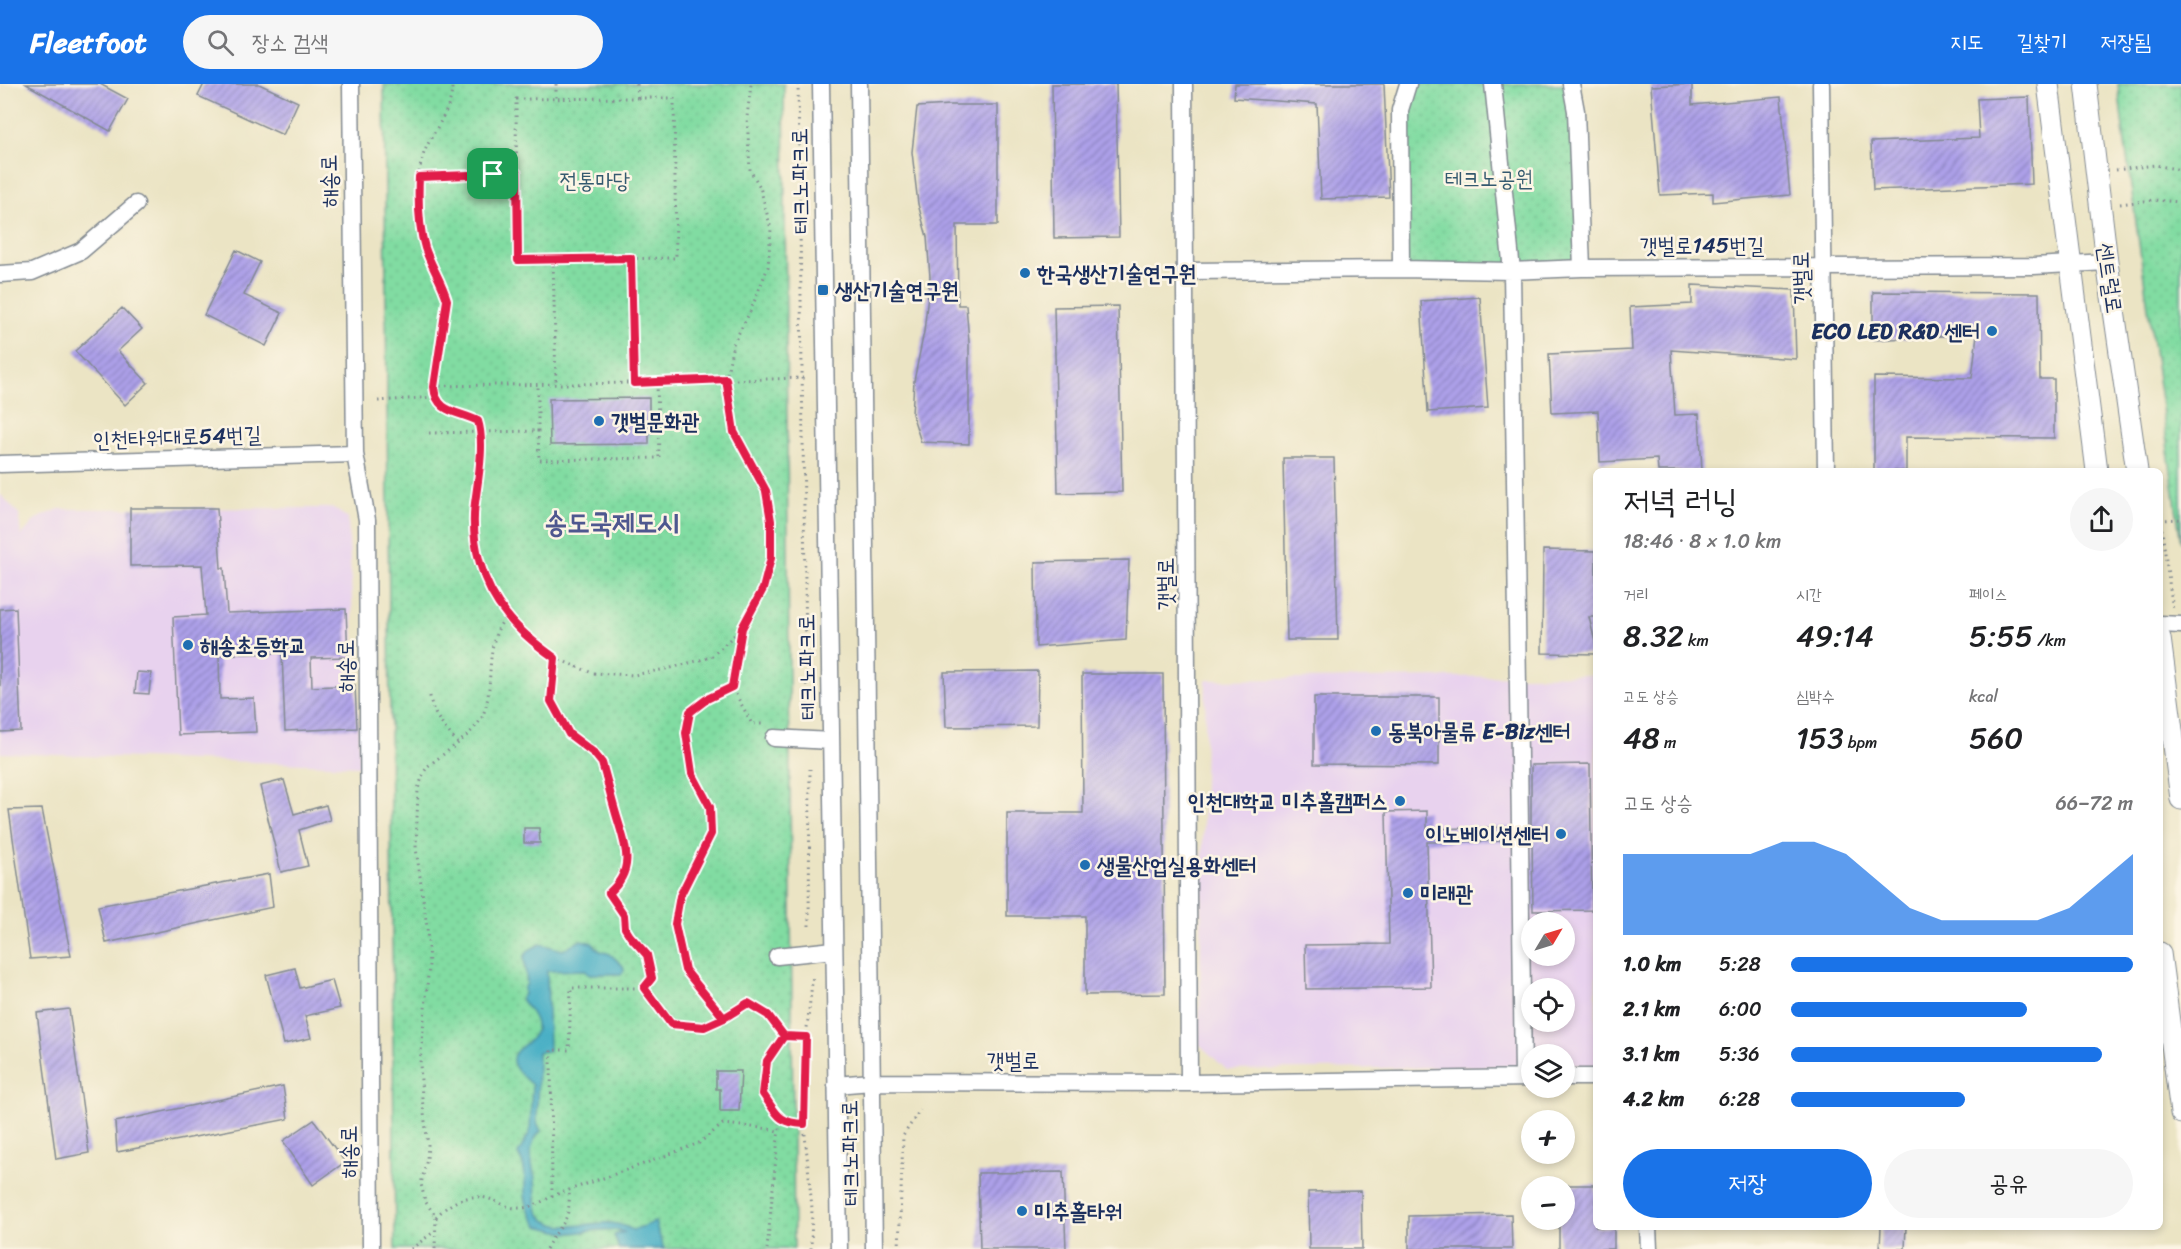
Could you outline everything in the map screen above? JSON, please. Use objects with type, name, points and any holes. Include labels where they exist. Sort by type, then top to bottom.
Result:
[{"type":"main road","name":"센트럴로","points":[[2048,84],[2097,468]]},
{"type":"main road","name":"센트럴로","points":[[2086,84],[2107,262],[2137,468]]},
{"type":"main road","points":[[2163,661],[2181,799]]},
{"type":"main road","points":[[2163,976],[2181,1113]]},
{"type":"street","name":"해송로","points":[[351,84],[355,454],[367,520],[372,1249]]},
{"type":"street","name":"테크노파크로","points":[[821,84],[838,1249]]},
{"type":"street","name":"테크노파크로","points":[[860,84],[874,1249]]},
{"type":"street","name":"갯벌로","points":[[1184,84],[1189,1083]]},
{"type":"street","points":[[1401,269],[1400,110],[1408,84]]},
{"type":"street","points":[[1493,84],[1512,272],[1520,834],[1527,1044]]},
{"type":"street","points":[[1571,84],[1576,111],[1582,268]]},
{"type":"street","name":"갯벌로","points":[[1821,84],[1826,468]]},
{"type":"street","points":[[0,274],[32,272],[81,251],[136,204]]},
{"type":"street","name":"갯벌로145번길","points":[[1186,271],[1401,269],[1512,272],[1582,268],[2034,266],[2107,262]]},
{"type":"street","name":"인천타워대로54번길","points":[[0,464],[355,454]]},
{"type":"street","points":[[774,738],[831,741]]},
{"type":"street","points":[[777,956],[834,950]]},
{"type":"street","points":[[1575,1077],[1593,1077]]},
{"type":"street","name":"갯벌로","points":[[836,1085],[872,1082],[1189,1083],[1521,1078]]},
{"type":"street","points":[[1648,1230],[1649,1249]]},
{"type":"path","points":[[452,84],[452,97],[448,109],[427,147],[419,177],[418,208],[425,247],[447,300],[434,387],[435,397],[445,409],[478,421],[480,432],[480,464],[473,530],[482,568],[507,616],[555,658],[592,673],[634,675],[711,657],[742,628],[763,589],[771,558],[771,521],[766,491],[734,432],[726,379],[733,344],[750,312],[768,267],[771,229],[760,187],[750,170],[747,117],[751,84]]},
{"type":"path","points":[[556,84],[556,99]]},
{"type":"path","points":[[637,84],[638,98]]},
{"type":"path","points":[[798,84],[807,723]]},
{"type":"path","points":[[638,98],[674,98],[676,258],[518,260],[516,99],[638,98]]},
{"type":"path","points":[[2116,170],[2155,165],[2181,170]]},
{"type":"path","points":[[419,177],[517,173]]},
{"type":"path","points":[[2120,204],[2166,199],[2181,202]]},
{"type":"path","points":[[631,258],[634,383]]},
{"type":"path","points":[[553,259],[556,385]]},
{"type":"path","points":[[434,387],[803,378]]},
{"type":"path","points":[[538,386],[539,460],[659,458],[657,382]]},
{"type":"path","points":[[378,401],[435,397]]},
{"type":"path","points":[[429,433],[538,431]]},
{"type":"path","points":[[2163,518],[2181,519]]},
{"type":"path","points":[[2163,544],[2172,622]]},
{"type":"path","points":[[435,1249],[436,1217],[425,1201],[421,1184],[428,1145],[420,1063],[429,965],[427,927],[416,848],[418,789],[424,772],[471,731],[484,713],[494,642],[501,623],[507,616]]},
{"type":"path","points":[[742,628],[732,687],[752,724]]},
{"type":"path","points":[[555,658],[551,701],[569,734],[594,753],[602,763],[624,839],[625,870],[620,883],[609,893],[624,915],[625,928],[647,955],[651,964],[652,978],[644,988]]},
{"type":"path","points":[[724,1018],[685,970],[675,924],[680,896],[711,834],[710,807],[692,773],[686,733],[690,712],[707,699],[732,687]]},
{"type":"path","points":[[430,696],[438,720],[457,742]]},
{"type":"path","points":[[809,926],[810,769]]},
{"type":"path","points":[[811,1249],[812,1208],[804,1124],[806,1037],[813,974]]},
{"type":"path","points":[[552,1196],[551,1050],[569,1050],[571,988],[644,988]]},
{"type":"path","points":[[644,988],[671,1024],[704,1027],[748,1003],[768,1015],[784,1036]]},
{"type":"path","points":[[784,1036],[806,1037]]},
{"type":"path","points":[[784,1036],[767,1061],[763,1094],[780,1117],[789,1123],[804,1124]]},
{"type":"path","points":[[899,1249],[903,1136],[920,1110]]},
{"type":"path","points":[[766,1249],[780,1117]]},
{"type":"path","points":[[436,1217],[446,1207],[469,1196],[484,1197],[509,1207],[523,1208],[541,1203],[569,1189],[699,1143],[723,1124],[780,1132]]},
{"type":"path","points":[[546,1249],[567,1219],[570,1206],[569,1189]]},
{"type":"path","points":[[411,1249],[436,1230]]},
{"type":"shaded area","name":"해송초등학교","points":[[0,494],[19,514],[21,536],[36,519],[59,509],[333,508],[348,518],[360,766],[0,753]]},
{"type":"shaded area","name":"인천대학교 미추홀캠퍼스","points":[[1593,675],[1593,1065],[1575,1065],[1575,1044],[1521,1044],[1521,1066],[1227,1070],[1199,1044],[1206,680]]},
{"type":"green space","name":"전통마당","points":[[384,84],[784,84],[794,1249],[395,1249]]},
{"type":"green space","name":"테크노공원","points":[[1408,84],[1571,84],[1582,268],[1401,269]]},
{"type":"green space","points":[[2118,84],[2181,84],[2181,543],[2123,129]]},
{"type":"water","points":[[581,940],[592,943],[600,951],[610,954],[623,966],[624,971],[621,974],[588,974],[586,970],[547,971],[549,1051],[538,1052],[537,1122],[541,1131],[531,1151],[538,1211],[550,1223],[567,1226],[610,1223],[633,1230],[655,1222],[664,1249],[619,1249],[614,1235],[624,1232],[604,1230],[567,1233],[538,1226],[527,1203],[524,1169],[518,1154],[530,1132],[532,1085],[513,1063],[518,1050],[535,1033],[536,1024],[521,999],[527,984],[524,957],[529,950],[540,944],[563,950]]},
{"type":"building","points":[[26,84],[100,84],[128,99],[110,131]]},
{"type":"building","points":[[204,84],[259,84],[298,102],[283,135],[198,96]]},
{"type":"building","points":[[1052,84],[1116,84],[1119,237],[1054,238]]},
{"type":"building","points":[[1235,84],[1384,84],[1389,197],[1321,199],[1317,104],[1234,98]]},
{"type":"building","points":[[1692,84],[1692,105],[1781,97],[1790,195],[1713,202],[1713,193],[1660,195],[1651,86]]},
{"type":"building","points":[[2029,97],[2032,184],[1873,190],[1871,142],[1979,138],[1977,99]]},
{"type":"building","points":[[998,105],[998,225],[957,225],[958,305],[966,305],[969,342],[969,444],[921,442],[912,414],[914,381],[924,332],[930,277],[927,237],[918,204],[912,152],[917,107]]},
{"type":"building","points":[[236,250],[260,262],[244,295],[282,313],[266,346],[204,315]]},
{"type":"building","points":[[1692,285],[1794,290],[1796,359],[1671,350],[1675,415],[1699,414],[1702,468],[1658,468],[1657,459],[1600,462],[1598,411],[1552,413],[1549,354],[1632,350],[1630,307],[1692,304]]},
{"type":"building","points":[[1873,292],[2039,293],[2040,379],[2054,379],[2054,438],[1906,437],[1906,468],[1874,468],[1874,377],[1972,378],[1977,334],[1873,340]]},
{"type":"building","points":[[1480,297],[1488,408],[1428,412],[1421,301]]},
{"type":"building","points":[[1118,306],[1122,492],[1058,493],[1054,307]]},
{"type":"building","points":[[122,308],[142,329],[118,351],[148,383],[125,405],[75,351]]},
{"type":"building","name":"갯벌문화관","points":[[649,398],[649,444],[550,445],[549,399]]},
{"type":"building","points":[[1283,458],[1334,458],[1338,640],[1287,640]]},
{"type":"building","points":[[130,508],[217,508],[227,613],[346,609],[348,657],[311,658],[312,687],[355,685],[357,728],[285,731],[282,653],[219,655],[220,699],[254,698],[256,732],[178,735],[173,617],[206,615],[202,565],[130,566]]},
{"type":"building","points":[[1543,550],[1593,551],[1593,617],[1589,617],[1593,634],[1593,654],[1542,653]]},
{"type":"building","points":[[1129,560],[1126,640],[1036,647],[1035,562]]},
{"type":"building","points":[[16,608],[21,731],[0,732],[0,609]]},
{"type":"building","points":[[1038,671],[1037,726],[946,727],[944,672]]},
{"type":"building","points":[[137,672],[151,673],[149,694],[135,693]]},
{"type":"building","name":"생물산업실용화센터","points":[[1082,674],[1163,674],[1165,994],[1085,995],[1085,916],[1007,916],[1007,813],[1083,813]]},
{"type":"building","name":"동북아물류 E-Biz센터","points":[[1314,697],[1439,697],[1439,765],[1314,764]]},
{"type":"building","name":"이노베이션센터","points":[[1590,764],[1592,910],[1533,911],[1532,840],[1527,834],[1531,827],[1531,765]]},
{"type":"building","points":[[284,780],[294,814],[326,805],[330,820],[299,830],[308,866],[281,872],[260,786]]},
{"type":"building","points":[[42,809],[71,956],[30,959],[9,810]]},
{"type":"building","name":"미래관","points":[[1427,811],[1427,829],[1510,827],[1513,834],[1510,841],[1427,842],[1431,987],[1306,989],[1305,945],[1389,944],[1386,812]]},
{"type":"building","points":[[524,828],[539,828],[540,843],[524,843]]},
{"type":"building","points":[[269,874],[273,907],[106,943],[98,906]]},
{"type":"building","points":[[295,968],[300,988],[332,980],[340,1008],[305,1016],[311,1038],[284,1044],[266,975]]},
{"type":"building","points":[[69,1009],[89,1153],[56,1159],[37,1013]]},
{"type":"building","points":[[716,1071],[741,1071],[739,1111],[720,1111],[720,1089],[716,1089]]},
{"type":"building","points":[[283,1086],[288,1119],[117,1152],[115,1122]]},
{"type":"building","points":[[314,1120],[345,1162],[313,1185],[283,1141]]},
{"type":"building","name":"미추홀타워","points":[[1063,1172],[1066,1249],[980,1249],[978,1173]]},
{"type":"building","points":[[1575,1185],[1593,1185],[1593,1230],[1614,1230],[1614,1249],[1559,1249],[1559,1230],[1575,1230]]},
{"type":"building","points":[[1361,1191],[1362,1249],[1309,1249],[1308,1192]]},
{"type":"building","points":[[1511,1214],[1512,1249],[1409,1249],[1409,1216]]},
{"type":"building","points":[[1881,1230],[1906,1230],[1905,1249],[1880,1249]]},
{"type":"place","name":"한국생산기술연구원","points":[[1025,273]]},
{"type":"place","name":"생산기술연구원","points":[[823,290]]},
{"type":"place","name":"ECO LED R&D 센터","points":[[1992,331]]},
{"type":"place","name":"갯벌문화관","points":[[599,421]]},
{"type":"place","name":"해송초등학교","points":[[188,645]]},
{"type":"place","name":"동북아물류 E-Biz센터","points":[[1376,731]]},
{"type":"place","name":"인천대학교 미추홀캠퍼스","points":[[1400,801]]},
{"type":"place","name":"이노베이션센터","points":[[1561,834]]},
{"type":"place","name":"생물산업실용화센터","points":[[1085,865]]},
{"type":"place","name":"미래관","points":[[1408,893]]},
{"type":"place","name":"미추홀타워","points":[[1022,1211]]},
{"type":"district","name":"송도국제도시","points":[[612,522]]},
{"type":"route","points":[[493,174],[419,177],[418,193],[418,208],[425,247],[447,300],[434,387],[435,397],[445,409],[478,421],[480,427],[480,464],[473,530],[482,568],[507,616],[555,658],[550,690],[551,701],[569,734],[594,753],[602,763],[624,839],[626,856],[625,870],[620,883],[609,893],[624,915],[625,928],[647,955],[651,964],[652,978],[644,988],[671,1024],[704,1027],[724,1018],[748,1003],[768,1015],[784,1036],[767,1061],[763,1094],[780,1117],[789,1123],[804,1124],[806,1037],[784,1036],[768,1015],[748,1003],[724,1018],[685,970],[675,924],[680,896],[711,834],[710,807],[692,773],[686,733],[690,712],[707,699],[732,687],[742,628],[763,589],[771,558],[771,521],[766,491],[734,432],[726,379],[634,383],[631,258],[518,260],[517,173],[493,174]]}]
